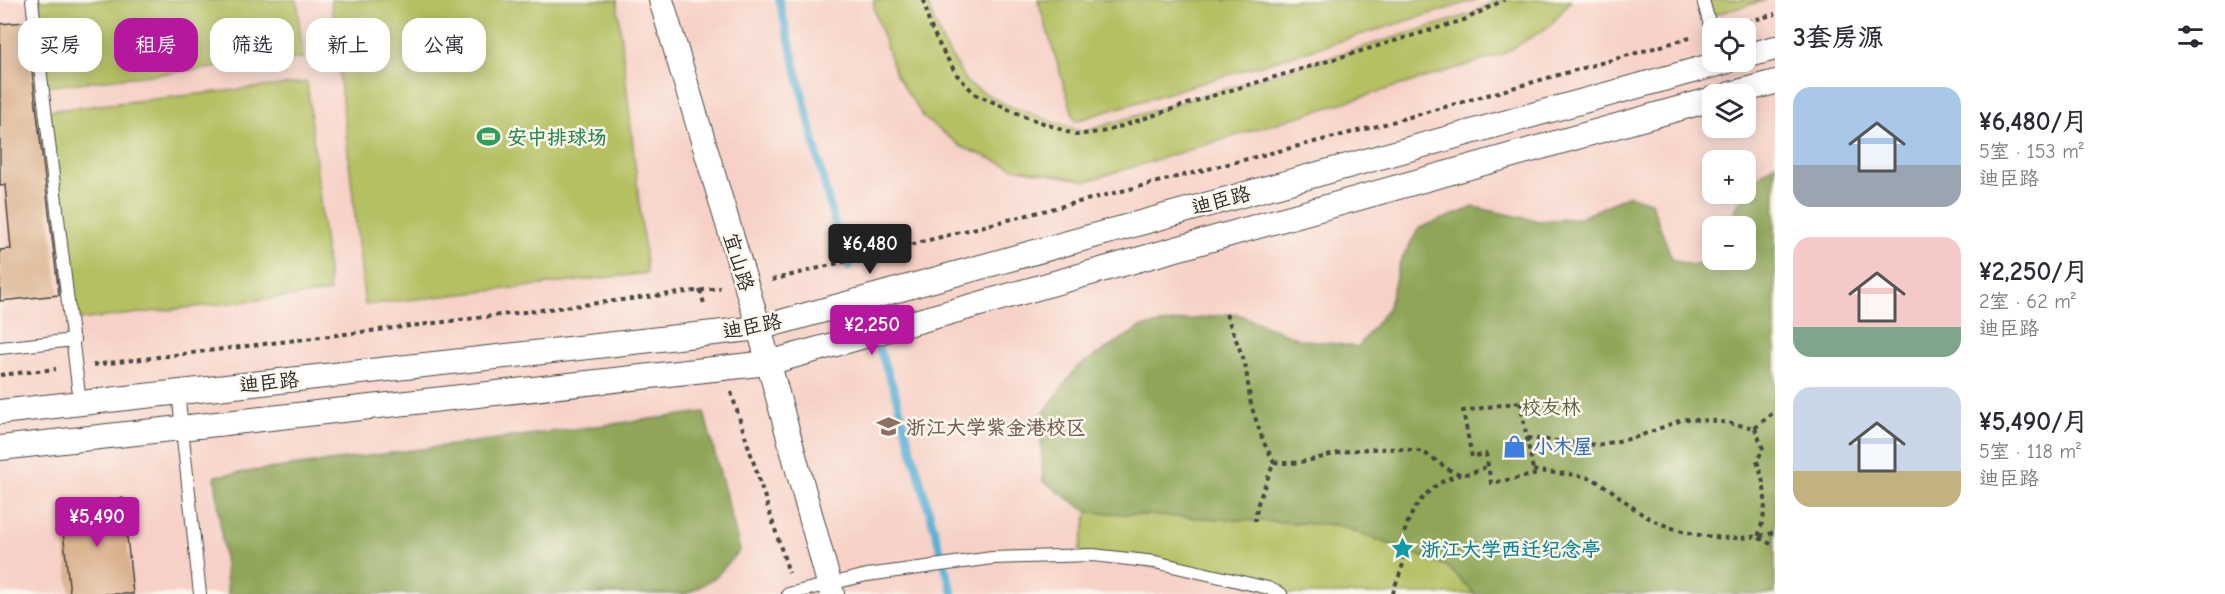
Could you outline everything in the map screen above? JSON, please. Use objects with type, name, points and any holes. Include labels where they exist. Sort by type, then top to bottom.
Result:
[{"type":"street","name":"宜山路","points":[[661,0],[759,328],[831,588]]},
{"type":"street","points":[[1756,53],[1775,48]]},
{"type":"street","name":"迪臣路","points":[[0,412],[759,328],[1702,68]]},
{"type":"street","points":[[1756,87],[1775,82]]},
{"type":"street","name":"迪臣路","points":[[0,448],[768,363],[1702,102]]},
{"type":"lane","points":[[33,0],[80,403]]},
{"type":"lane","points":[[1703,0],[1710,18]]},
{"type":"lane","points":[[0,348],[74,340]]},
{"type":"lane","points":[[178,392],[200,594]]},
{"type":"lane","points":[[791,592],[831,588],[944,565],[993,558],[1093,555],[1155,562],[1268,588],[1281,594]]},
{"type":"path","points":[[924,0],[929,23],[941,48],[957,75],[975,94],[1024,116],[1076,135],[1107,131],[1205,98],[1455,23],[1504,0]]},
{"type":"path","points":[[1756,20],[1775,14]]},
{"type":"path","points":[[0,375],[746,285],[866,258],[1380,125],[1702,36]]},
{"type":"path","points":[[700,290],[713,334]]},
{"type":"path","points":[[1226,314],[1245,363],[1251,405],[1263,441],[1274,462],[1258,502],[1255,521]]},
{"type":"path","points":[[724,368],[791,592]]},
{"type":"path","points":[[1520,402],[1527,438],[1534,475],[1491,483],[1486,454],[1472,457],[1463,411],[1520,402]]},
{"type":"path","points":[[1527,438],[1597,445],[1634,438],[1684,419],[1755,428],[1775,411]]},
{"type":"path","points":[[1755,428],[1763,449],[1756,462],[1766,487],[1766,514],[1758,538]]},
{"type":"path","points":[[1274,462],[1292,465],[1344,452],[1416,450],[1444,467],[1463,475]]},
{"type":"path","points":[[1393,594],[1404,561],[1402,543],[1405,525],[1416,505],[1434,487],[1450,477],[1479,471],[1488,465]]},
{"type":"path","points":[[1533,470],[1592,479],[1643,515],[1675,531],[1700,536],[1758,538],[1775,532]]},
{"type":"path","points":[[1758,538],[1775,546]]},
{"type":"shaded area","name":"浙江大学紫金港校区","points":[[0,0],[1775,0],[1775,594],[0,594]]},
{"type":"green space","points":[[33,0],[297,0],[303,58],[294,59],[294,18],[210,18],[210,68],[198,70],[198,18],[114,18],[114,72],[177,72],[43,87],[41,72],[102,72],[102,18],[35,18]]},
{"type":"green space","name":"安中排球场","points":[[331,0],[617,0],[647,273],[365,305],[339,72],[390,72],[390,18],[333,18]]},
{"type":"green space","points":[[874,0],[926,0],[942,41],[967,83],[1004,104],[1082,132],[1472,14],[1495,0],[1571,0],[1550,26],[1503,54],[1087,181],[1014,168],[962,147],[924,118],[896,75],[874,10]]},
{"type":"green space","points":[[1038,0],[1476,0],[1075,121]]},
{"type":"green space","points":[[1705,0],[1766,0],[1706,17]]},
{"type":"green space","points":[[307,82],[330,292],[70,321],[47,111]]},
{"type":"green space","name":"校友林","points":[[1775,163],[1775,594],[1475,594],[1447,566],[1339,525],[1088,512],[1043,481],[1040,418],[1077,367],[1141,327],[1235,313],[1299,339],[1358,347],[1388,308],[1400,262],[1419,228],[1474,207],[1539,221],[1580,218],[1629,195],[1651,202],[1672,259],[1693,266],[1702,262],[1702,270],[1756,270],[1756,216],[1732,216],[1739,204],[1756,204],[1756,179]]},
{"type":"green space","points":[[704,412],[740,550],[716,577],[687,594],[228,594],[215,476]]},
{"type":"green space","points":[[1088,512],[1339,525],[1447,566],[1475,594],[1281,594],[1215,575],[1078,556]]},
{"type":"building","points":[[18,23],[18,72],[32,72],[59,295],[0,301],[0,250],[11,249],[5,185],[0,186],[0,24]]},
{"type":"building","points":[[123,498],[133,594],[70,594],[60,505]]},
{"type":"waterway","points":[[779,0],[835,226],[849,267]]},
{"type":"waterway","points":[[879,349],[894,389],[953,594]]},
{"type":"place","name":"安中排球场","points":[[489,137]]},
{"type":"place","name":"浙江大学紫金港校区","points":[[888,427]]},
{"type":"place","name":"小木屋","points":[[1515,446]]},
{"type":"place","name":"浙江大学西迁纪念亭","points":[[1403,549]]}]
